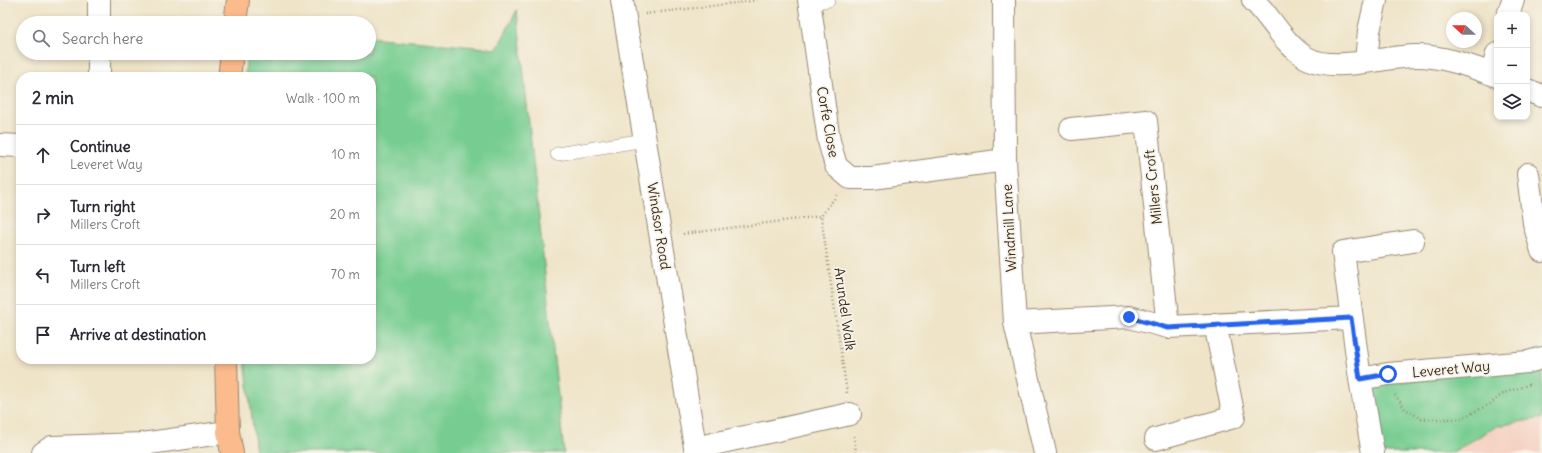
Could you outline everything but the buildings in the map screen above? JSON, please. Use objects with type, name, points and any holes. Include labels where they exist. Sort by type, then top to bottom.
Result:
[{"type":"main road","points":[[236,16],[238,0]]},
{"type":"main road","points":[[230,72],[231,60]]},
{"type":"main road","points":[[226,364],[228,432],[232,453]]},
{"type":"street","points":[[99,0],[99,16]]},
{"type":"street","name":"Windmill Lane","points":[[1004,0],[1005,160],[1015,323],[1045,453]]},
{"type":"street","points":[[1253,0],[1262,8],[1287,42],[1308,58],[1329,64],[1416,56],[1452,60],[1494,68]]},
{"type":"street","points":[[1366,60],[1369,30],[1376,0]]},
{"type":"street","points":[[1509,12],[1513,0]]},
{"type":"street","name":"Corfe Close","points":[[816,1],[829,141],[836,166],[850,178]]},
{"type":"street","name":"Windsor Road","points":[[624,8],[696,451]]},
{"type":"street","points":[[99,60],[99,72]]},
{"type":"street","points":[[1530,91],[1542,96]]},
{"type":"street","name":"Millers Croft","points":[[1071,129],[1146,121],[1168,328]]},
{"type":"street","points":[[0,145],[16,146]]},
{"type":"street","points":[[850,178],[872,178],[1005,160]]},
{"type":"street","points":[[1528,174],[1534,223],[1542,251]]},
{"type":"street","points":[[1373,453],[1360,379],[1342,252],[1413,241]]},
{"type":"street","points":[[1015,323],[1129,317],[1168,328],[1215,324],[1351,318]]},
{"type":"street","points":[[1156,439],[1234,417],[1215,324]]},
{"type":"street","name":"Leveret Way","points":[[1360,379],[1388,374],[1528,362],[1542,358]]},
{"type":"street","points":[[696,451],[850,414]]},
{"type":"street","points":[[43,453],[52,446],[142,444],[228,432]]},
{"type":"lane","points":[[557,154],[645,140]]},
{"type":"path","points":[[624,8],[760,0]]},
{"type":"path","points":[[661,237],[821,216],[850,178]]},
{"type":"path","name":"Arundel Walk","points":[[821,216],[856,453]]},
{"type":"path","points":[[1388,374],[1394,393],[1405,409],[1415,416],[1429,420],[1460,419],[1490,404],[1504,393],[1528,386],[1537,381]]},
{"type":"shaded area","points":[[1542,418],[1542,453],[1451,453],[1497,426]]},
{"type":"green space","points":[[517,10],[564,453],[256,453],[246,364],[376,364],[376,72],[245,72],[246,60],[376,60],[376,38],[497,49]]},
{"type":"green space","points":[[1542,362],[1542,418],[1497,426],[1451,453],[1380,453],[1367,386]]},
{"type":"route","points":[[1129,317],[1168,328],[1215,324],[1351,318],[1360,379],[1388,374]]}]
